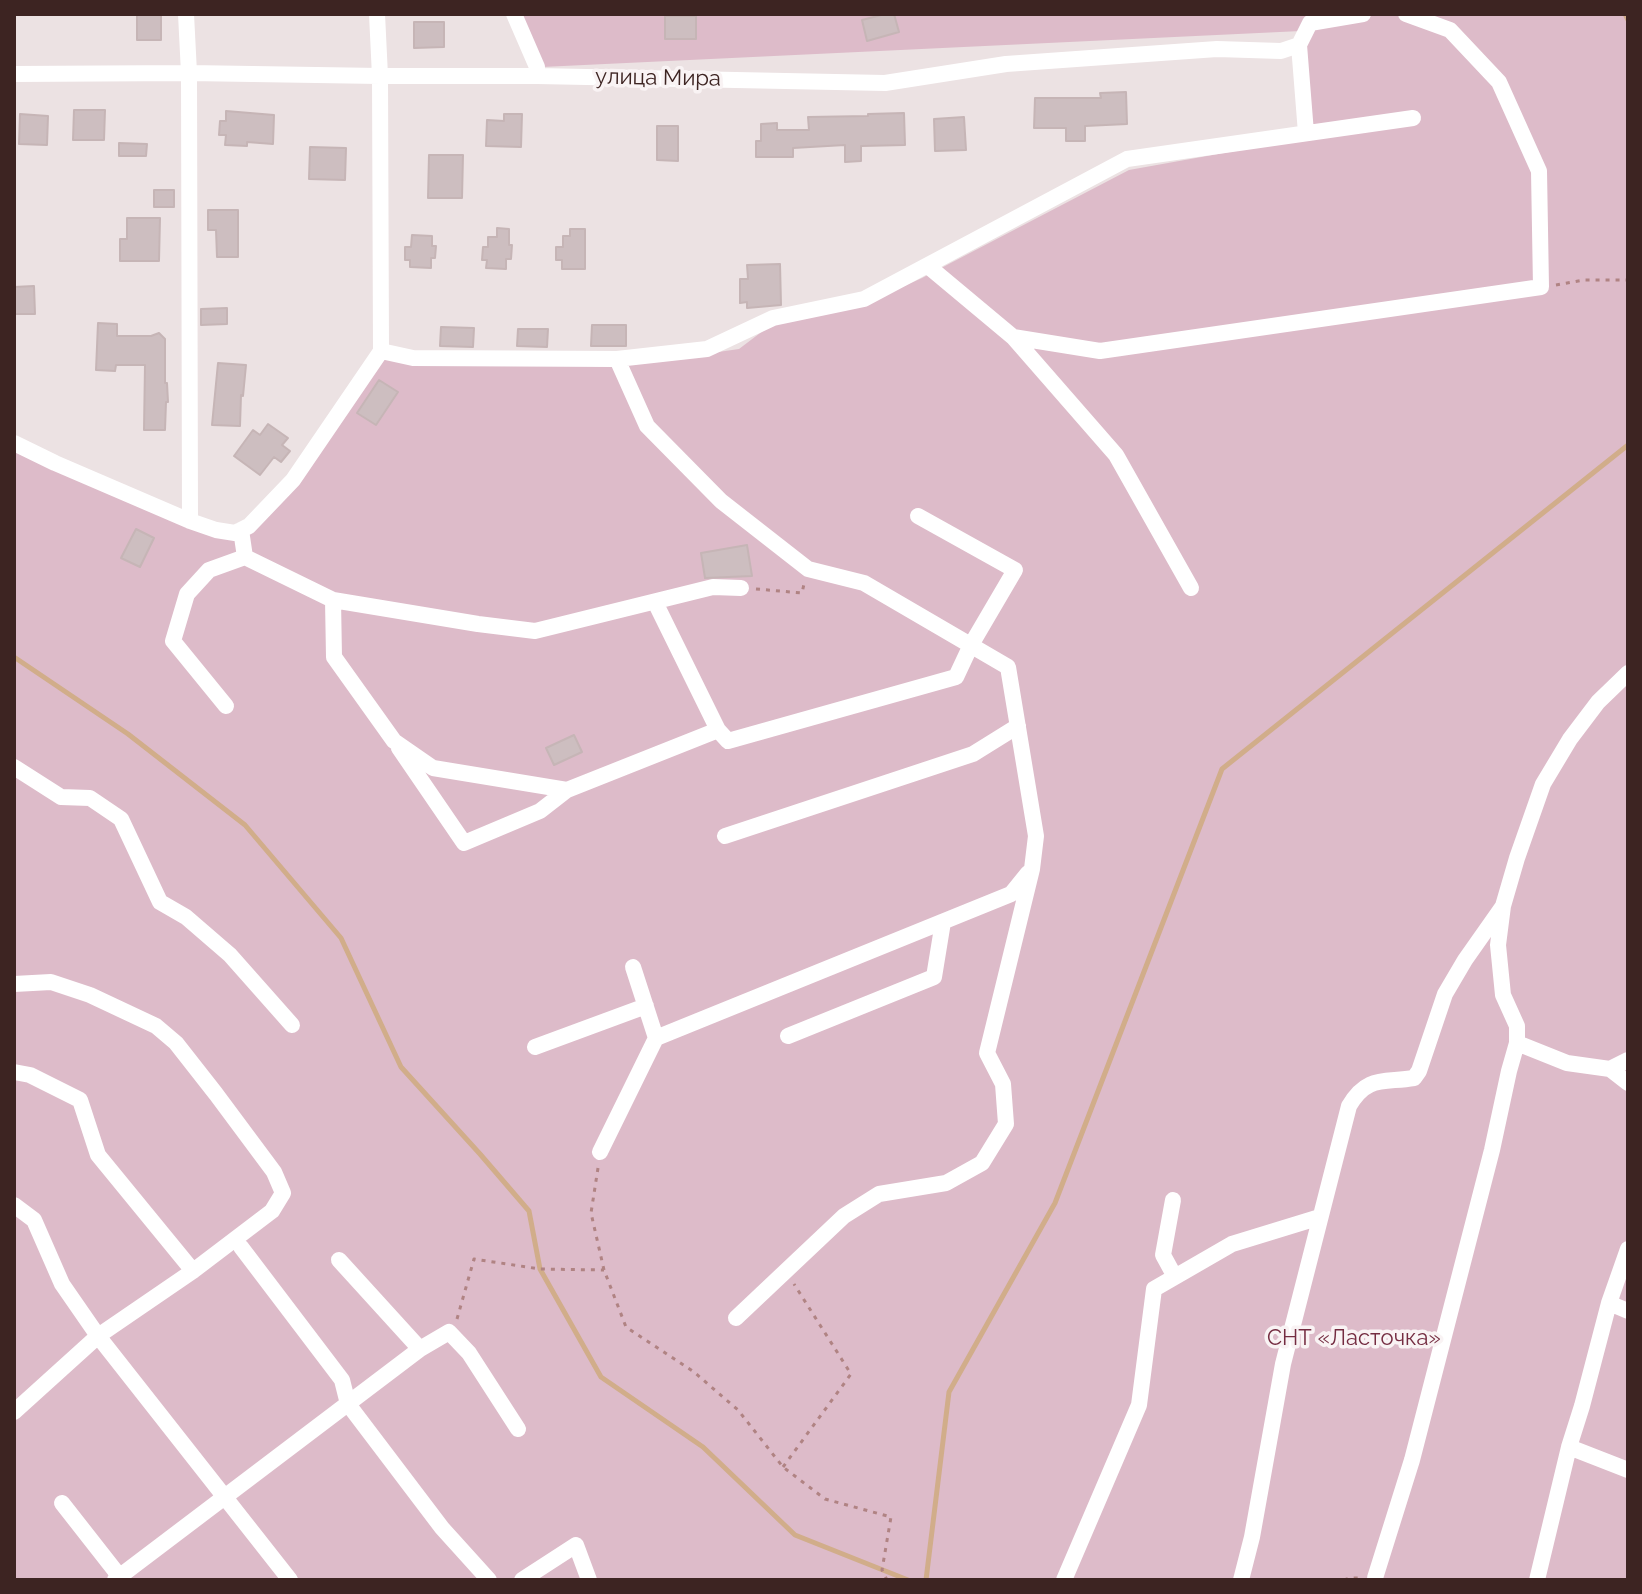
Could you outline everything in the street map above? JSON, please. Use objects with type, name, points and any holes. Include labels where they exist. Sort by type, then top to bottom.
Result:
[{"type":"street","points":[[186,14],[189,73],[190,521]]},
{"type":"street","points":[[14,443],[190,521],[235,533],[249,526],[293,480],[381,351],[377,14]]},
{"type":"street","points":[[514,14],[537,67],[537,76]]},
{"type":"street","points":[[1306,133],[1299,45],[1310,23],[1363,14]]},
{"type":"street","points":[[1013,337],[1100,351],[1541,287],[1539,171],[1499,82],[1450,30],[1406,14]]},
{"type":"street","name":"улица Мира","points":[[14,74],[537,76],[885,83],[1006,64],[1217,49],[1281,51],[1299,45]]},
{"type":"street","points":[[381,351],[413,358],[617,359],[707,349],[773,318],[864,299],[1127,159],[1413,118]]},
{"type":"street","points":[[928,266],[1013,337],[1116,455],[1191,588]]},
{"type":"street","points":[[617,359],[647,426],[721,501],[808,569],[864,583],[1008,667],[1036,836],[1032,869],[987,1053],[1003,1084],[1006,1124],[982,1163],[946,1183],[879,1194],[844,1216],[736,1318]]},
{"type":"street","points":[[655,602],[718,730],[728,741],[956,677],[1015,570],[918,516]]},
{"type":"street","points":[[241,530],[245,557]]},
{"type":"street","points":[[226,706],[173,641],[187,594],[209,570],[245,557],[333,600],[535,631],[713,587],[741,588]]},
{"type":"street","points":[[333,600],[334,657],[464,843],[540,811],[567,790],[718,730]]},
{"type":"street","points":[[1375,1578],[1412,1460],[1517,1043],[1517,1026],[1503,995],[1498,945],[1503,906],[1543,784],[1570,739],[1598,702],[1628,673]]},
{"type":"street","points":[[725,836],[973,754],[1018,726]]},
{"type":"street","points":[[394,741],[433,768],[567,790]]},
{"type":"street","points":[[14,767],[61,797],[90,798],[121,819],[160,902],[186,917],[230,955],[292,1025]]},
{"type":"street","points":[[600,1152],[656,1038],[1011,894],[1032,869]]},
{"type":"street","points":[[1241,1580],[1252,1537],[1283,1364],[1349,1106],[1356,1094],[1367,1085],[1381,1080],[1414,1078],[1445,994],[1503,906]]},
{"type":"street","points":[[788,1036],[934,977],[943,922]]},
{"type":"street","points":[[633,967],[656,1038]]},
{"type":"street","points":[[14,984],[51,982],[90,995],[156,1026],[176,1043],[274,1172],[283,1193],[272,1211],[193,1271],[98,1336],[14,1412]]},
{"type":"street","points":[[535,1047],[646,1006]]},
{"type":"street","points":[[1517,1043],[1567,1063],[1610,1069],[1628,1083]]},
{"type":"street","points":[[1610,1069],[1628,1060]]},
{"type":"street","points":[[14,1072],[30,1075],[80,1100],[98,1155],[193,1271]]},
{"type":"street","points":[[1064,1580],[1139,1405],[1154,1289],[1173,1200]]},
{"type":"street","points":[[14,1205],[34,1220],[62,1284],[98,1336],[290,1580]]},
{"type":"street","points":[[1154,1289],[1232,1244],[1320,1217]]},
{"type":"street","points":[[241,1247],[342,1380],[348,1404],[442,1528],[489,1580]]},
{"type":"street","points":[[1537,1580],[1569,1447],[1609,1303],[1628,1249]]},
{"type":"street","points":[[1163,1255],[1175,1277]]},
{"type":"street","points":[[339,1260],[420,1349]]},
{"type":"street","points":[[1609,1303],[1628,1311]]},
{"type":"street","points":[[62,1503],[126,1576],[420,1349],[449,1332],[469,1353],[518,1429]]},
{"type":"street","points":[[1569,1447],[1628,1470]]},
{"type":"street","points":[[522,1580],[576,1545],[589,1580]]},
{"type":"path","points":[[1541,287],[1584,280],[1628,280]]},
{"type":"path","points":[[741,588],[802,593],[808,569]]},
{"type":"path","points":[[600,1152],[591,1213],[604,1270],[626,1327],[694,1372],[738,1410],[783,1467],[825,1499],[891,1517],[882,1570],[887,1580]]},
{"type":"path","points":[[449,1332],[458,1317],[474,1259],[540,1269],[604,1270]]},
{"type":"path","points":[[783,1467],[851,1374],[786,1271]]},
{"type":"green space","name":"СНТ «Ласточка»","points":[[519,14],[1628,14],[1628,1580],[14,1580],[14,449],[185,525],[248,531],[384,358],[614,367],[739,349],[772,324],[867,303],[922,278],[1129,170],[1313,137],[1301,31],[542,67]]},
{"type":"building","points":[[137,14],[161,14],[161,40],[137,40]]},
{"type":"building","points":[[894,14],[899,32],[867,41],[862,20]]},
{"type":"building","points":[[665,16],[696,16],[696,39],[665,39]]},
{"type":"building","points":[[414,22],[444,22],[444,47],[414,48]]},
{"type":"building","points":[[1126,92],[1127,124],[1085,126],[1085,141],[1066,141],[1066,128],[1034,128],[1035,98],[1101,98],[1100,93]]},
{"type":"building","points":[[74,110],[105,110],[104,140],[73,140]]},
{"type":"building","points":[[226,111],[274,115],[273,144],[247,142],[247,146],[225,145],[226,135],[219,135],[220,121],[226,121]]},
{"type":"building","points":[[904,113],[905,145],[861,146],[861,161],[845,162],[845,145],[793,148],[793,157],[756,157],[756,141],[761,141],[761,124],[777,123],[777,130],[809,130],[808,117]]},
{"type":"building","points":[[20,114],[48,116],[47,145],[19,144]]},
{"type":"building","points":[[504,114],[522,114],[521,147],[486,146],[487,120],[504,121]]},
{"type":"building","points":[[964,117],[966,150],[935,151],[934,119]]},
{"type":"building","points":[[657,126],[678,126],[678,161],[657,160]]},
{"type":"building","points":[[119,143],[147,144],[146,156],[119,156]]},
{"type":"building","points":[[310,147],[346,148],[345,180],[309,179]]},
{"type":"building","points":[[429,155],[463,155],[462,198],[428,198]]},
{"type":"building","points":[[154,190],[174,190],[174,207],[154,207]]},
{"type":"building","points":[[208,210],[238,210],[238,257],[217,257],[216,230],[208,230]]},
{"type":"building","points":[[127,218],[160,218],[159,261],[120,261],[120,239],[127,239]]},
{"type":"building","points":[[497,228],[509,229],[511,259],[506,259],[506,269],[486,268],[487,260],[482,260],[483,247],[488,247],[488,237],[497,237]]},
{"type":"building","points":[[570,229],[585,229],[585,269],[562,269],[562,260],[556,260],[556,247],[563,247],[563,236],[570,236]]},
{"type":"building","points":[[412,235],[432,236],[432,246],[436,246],[431,268],[410,267],[410,260],[405,260],[405,247],[411,247]]},
{"type":"building","points":[[780,264],[781,305],[747,308],[747,302],[740,303],[740,279],[748,279],[747,265]]},
{"type":"building","points":[[34,286],[35,314],[14,314],[14,287]]},
{"type":"building","points":[[227,308],[227,324],[201,325],[201,309]]},
{"type":"building","points":[[98,323],[117,324],[117,336],[151,336],[159,333],[165,339],[168,402],[165,430],[144,430],[145,365],[116,365],[115,371],[96,370]]},
{"type":"building","points":[[592,325],[626,325],[626,346],[591,346]]},
{"type":"building","points":[[441,327],[474,328],[473,347],[440,346]]},
{"type":"building","points":[[518,329],[548,329],[547,347],[517,346]]},
{"type":"building","points":[[218,363],[246,365],[240,426],[212,425]]},
{"type":"building","points":[[379,380],[398,392],[376,425],[357,413]]},
{"type":"building","points":[[268,424],[288,438],[282,445],[290,451],[281,462],[274,457],[260,475],[234,456],[253,430],[260,435]]},
{"type":"building","points":[[136,529],[154,538],[140,567],[121,558]]},
{"type":"building","points":[[747,545],[752,576],[705,578],[701,553]]},
{"type":"building","points":[[574,735],[582,752],[554,765],[546,748]]},
{"type":"waterway","points":[[1625,14],[1628,20]]},
{"type":"waterway","points":[[926,1580],[949,1392],[1055,1203],[1222,769],[1628,445]]},
{"type":"waterway","points":[[14,657],[128,734],[245,825],[341,938],[401,1067],[529,1211],[540,1269],[601,1377],[703,1447],[795,1535],[908,1580]]}]
